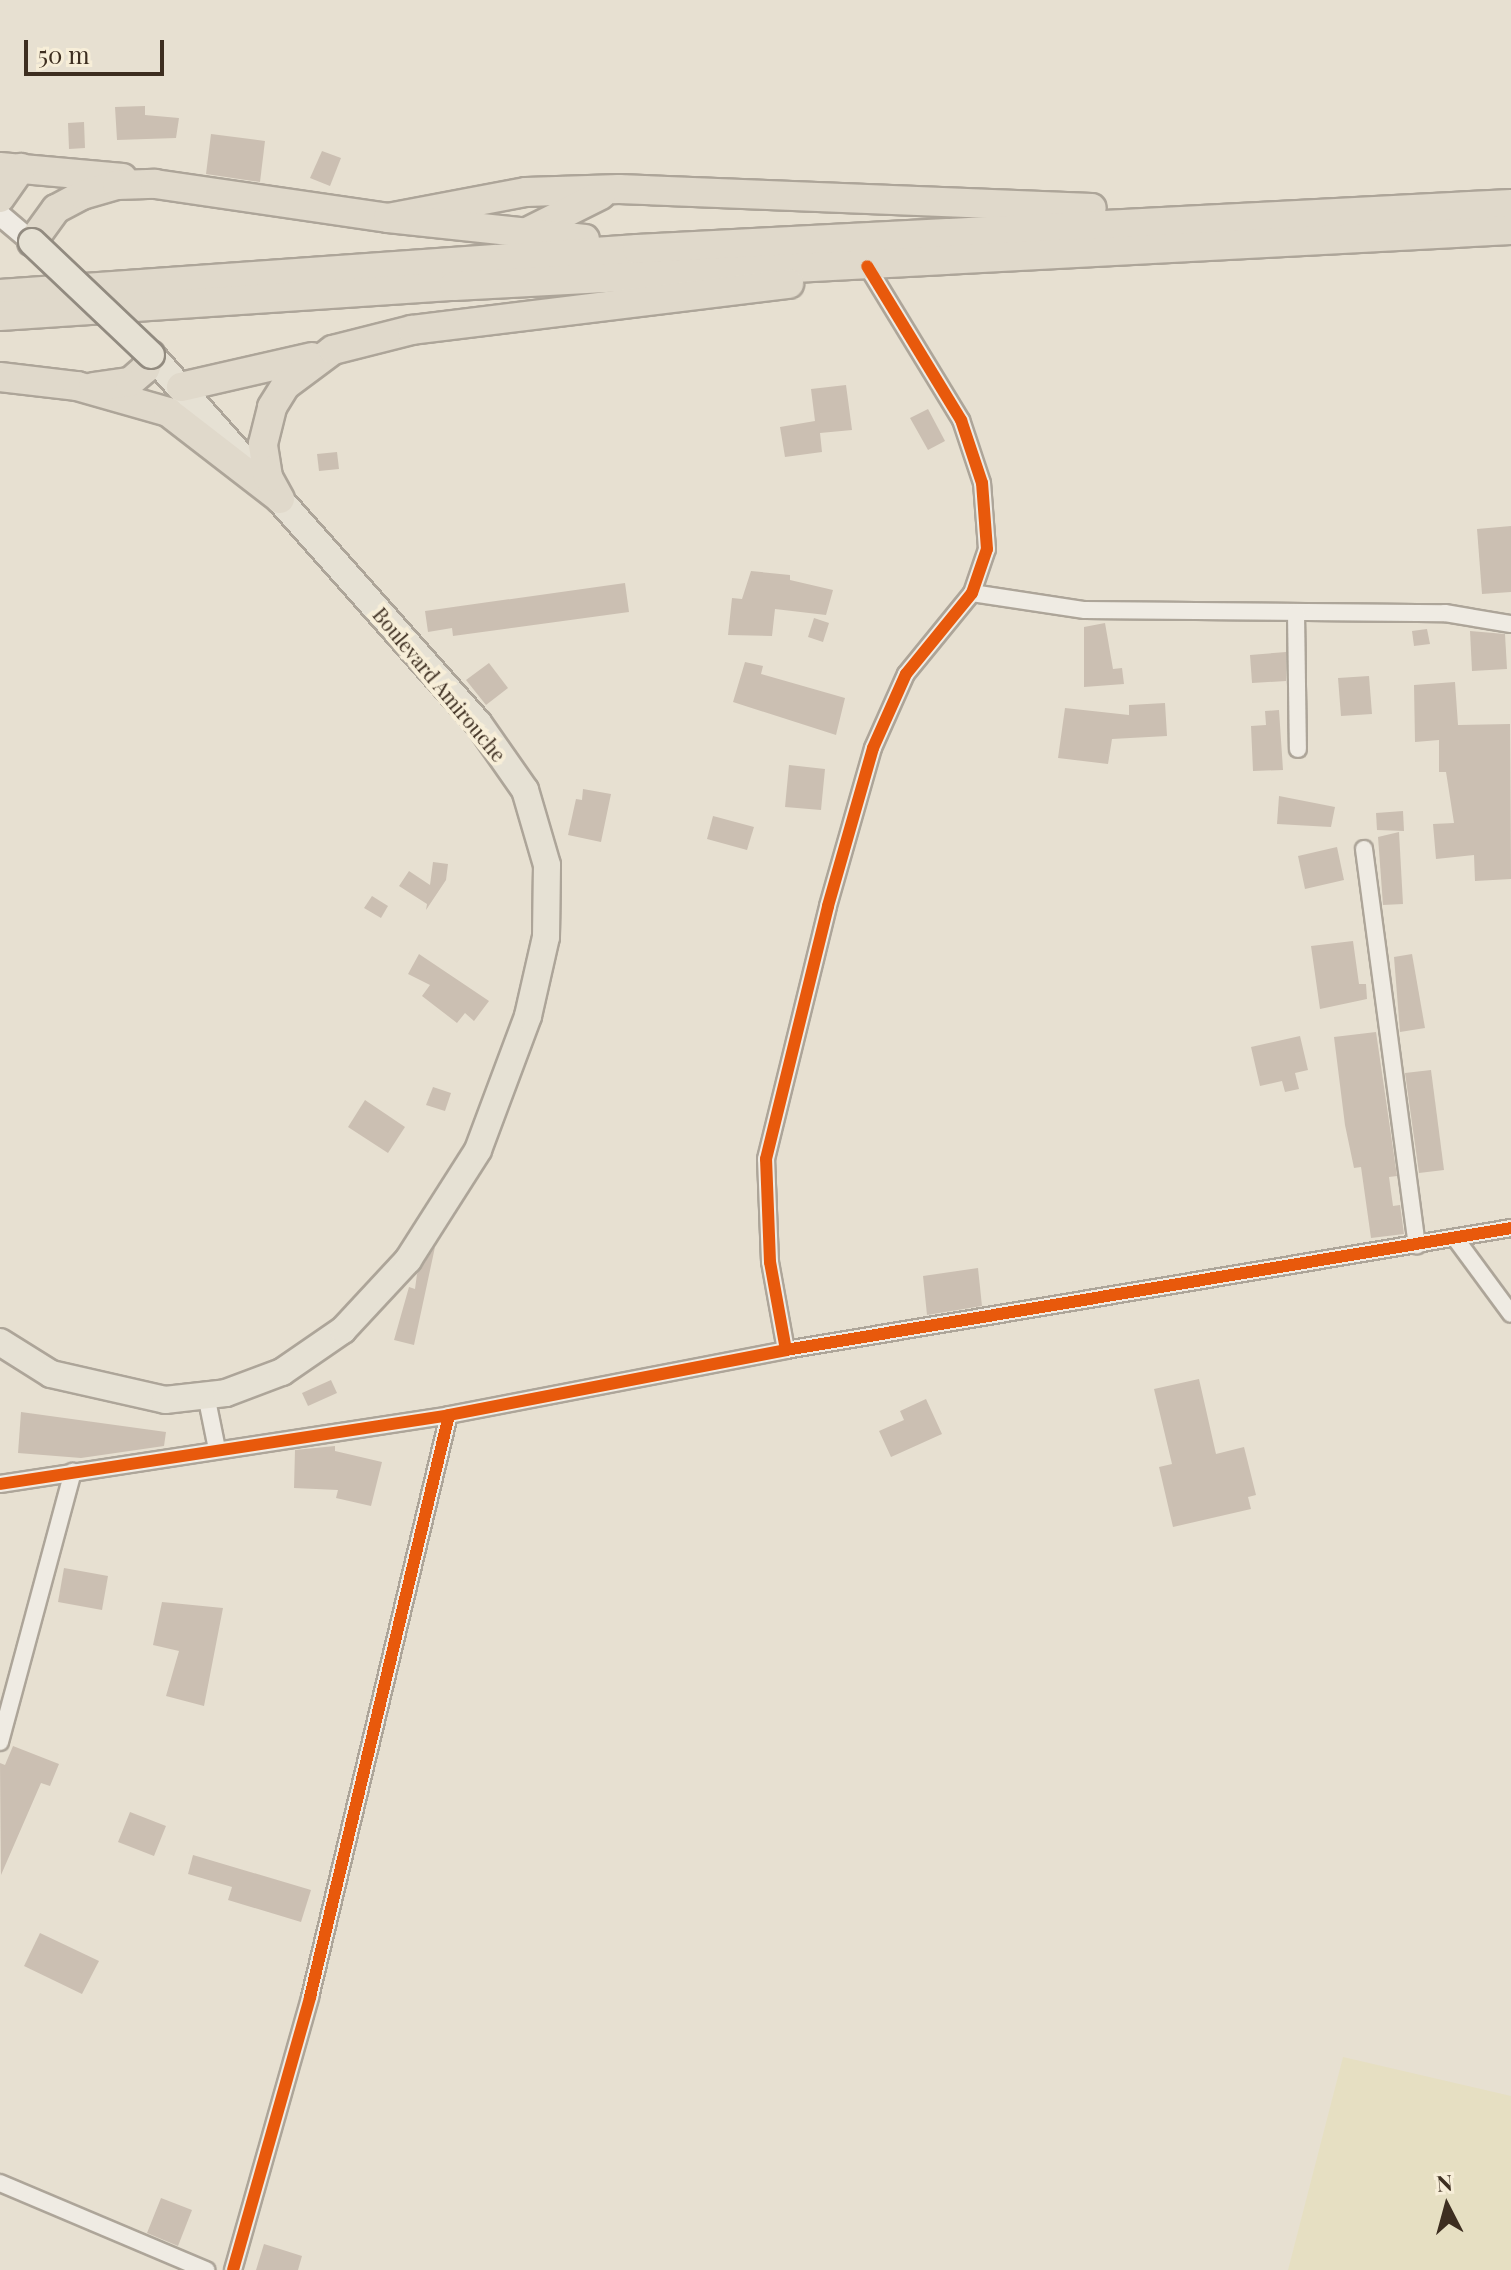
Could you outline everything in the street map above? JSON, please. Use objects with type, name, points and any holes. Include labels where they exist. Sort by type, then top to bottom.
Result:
[{"type":"highway","points":[[0,198],[10,167],[637,249]]},
{"type":"highway","points":[[32,242],[56,209],[82,195],[117,185],[155,184]]},
{"type":"highway","points":[[388,218],[526,192],[608,191],[1337,213]]},
{"type":"highway","points":[[525,233],[608,191]]},
{"type":"highway","points":[[0,294],[637,249],[1511,204]]},
{"type":"highway","points":[[0,316],[438,287],[861,267],[1511,230]]},
{"type":"highway","points":[[181,387],[258,373],[412,330],[747,293],[861,267]]},
{"type":"highway","points":[[288,508],[268,477],[263,444],[272,407],[286,385],[333,350]]},
{"type":"highway","points":[[0,377],[109,388],[130,382],[145,369],[151,355]]},
{"type":"highway","points":[[77,386],[168,412],[288,508]]},
{"type":"main road","name":"Boulevard Amirouche","points":[[0,1342],[51,1374],[104,1390],[165,1400],[206,1395],[282,1372],[343,1330],[408,1260],[478,1150],[528,1016],[546,937],[547,865],[525,790],[478,723],[181,387],[32,242]]},
{"type":"street","points":[[0,215],[32,242]]},
{"type":"street","points":[[786,1350],[770,1262],[766,1159],[785,1080],[873,748],[906,674],[972,593],[987,549],[982,483],[961,420],[861,267]]},
{"type":"street","points":[[972,593],[1085,610],[1445,613],[1511,624]]},
{"type":"street","points":[[1296,613],[1298,749]]},
{"type":"street","points":[[1364,849],[1417,1245]]},
{"type":"street","points":[[0,1484],[449,1415],[786,1350],[1511,1228]]},
{"type":"street","points":[[1455,1238],[1511,1314]]},
{"type":"street","points":[[206,1395],[217,1449]]},
{"type":"street","points":[[233,2270],[310,1997],[449,1415]]},
{"type":"street","points":[[0,1742],[73,1472]]},
{"type":"street","points":[[0,2183],[206,2270]]},
{"type":"shaded area","points":[[1343,2057],[1511,2096],[1511,2270],[1288,2270]]},
{"type":"building","points":[[145,106],[145,115],[179,118],[176,138],[117,140],[115,107]]},
{"type":"building","points":[[84,122],[85,148],[69,149],[68,123]]},
{"type":"building","points":[[211,134],[265,141],[260,182],[206,174]]},
{"type":"building","points":[[322,151],[341,158],[330,186],[310,178]]},
{"type":"building","points":[[846,385],[852,430],[820,433],[822,452],[785,457],[780,427],[815,421],[811,389]]},
{"type":"building","points":[[928,409],[945,441],[928,450],[910,418]]},
{"type":"building","points":[[337,452],[339,469],[319,471],[317,454]]},
{"type":"building","points":[[1511,526],[1511,592],[1482,594],[1477,529]]},
{"type":"building","points":[[751,571],[790,575],[790,580],[833,590],[826,615],[775,609],[772,636],[728,635],[732,598],[742,599]]},
{"type":"building","points":[[625,583],[629,612],[453,636],[452,628],[428,632],[425,611]]},
{"type":"building","points":[[814,618],[829,623],[823,642],[808,637]]},
{"type":"building","points":[[1105,623],[1113,669],[1122,668],[1124,684],[1084,687],[1084,627]]},
{"type":"building","points":[[1427,629],[1430,644],[1414,646],[1412,631]]},
{"type":"building","points":[[1470,631],[1505,634],[1507,669],[1472,671]]},
{"type":"building","points":[[1286,652],[1286,681],[1252,683],[1250,655]]},
{"type":"building","points":[[745,662],[763,666],[761,674],[845,698],[836,735],[733,702]]},
{"type":"building","points":[[489,663],[508,688],[486,705],[466,680]]},
{"type":"building","points":[[1369,676],[1372,714],[1341,716],[1338,678]]},
{"type":"building","points":[[1455,682],[1458,725],[1510,724],[1511,879],[1475,881],[1474,855],[1436,859],[1433,824],[1454,823],[1446,772],[1439,772],[1439,740],[1415,742],[1414,685]]},
{"type":"building","points":[[1165,703],[1167,736],[1112,739],[1108,764],[1058,758],[1065,708],[1129,715],[1129,705]]},
{"type":"building","points":[[1279,710],[1283,770],[1253,771],[1251,726],[1266,725],[1265,711]]},
{"type":"building","points":[[789,765],[825,769],[821,810],[785,807]]},
{"type":"building","points":[[583,789],[611,794],[601,842],[568,835],[576,799],[582,800]]},
{"type":"building","points":[[1279,796],[1335,807],[1331,827],[1277,824]]},
{"type":"building","points":[[1403,811],[1404,831],[1377,830],[1376,813]]},
{"type":"building","points":[[713,816],[754,827],[747,850],[707,839]]},
{"type":"building","points":[[1399,832],[1403,904],[1383,905],[1378,837]]},
{"type":"building","points":[[1337,847],[1344,880],[1305,889],[1298,856]]},
{"type":"building","points":[[433,862],[448,864],[446,880],[426,910],[427,904],[399,886],[409,871],[430,885]]},
{"type":"building","points":[[372,896],[388,906],[381,918],[364,908]]},
{"type":"building","points":[[1353,941],[1359,984],[1366,984],[1367,999],[1320,1009],[1311,946]]},
{"type":"building","points":[[419,954],[489,1001],[474,1021],[465,1013],[457,1023],[422,996],[430,985],[408,974]]},
{"type":"building","points":[[1412,954],[1425,1028],[1400,1032],[1394,957]]},
{"type":"building","points":[[1376,1032],[1397,1176],[1389,1177],[1393,1206],[1400,1205],[1404,1234],[1371,1238],[1361,1167],[1354,1168],[1345,1125],[1334,1037]]},
{"type":"building","points":[[1300,1036],[1308,1070],[1295,1073],[1299,1089],[1285,1092],[1282,1081],[1260,1086],[1251,1047]]},
{"type":"building","points":[[1431,1070],[1444,1170],[1419,1173],[1405,1073]]},
{"type":"building","points":[[433,1087],[451,1093],[445,1111],[426,1105]]},
{"type":"building","points":[[365,1100],[405,1127],[388,1153],[348,1127]]},
{"type":"building","points":[[435,1247],[414,1345],[394,1340],[409,1287],[415,1289],[417,1274]]},
{"type":"building","points":[[978,1268],[982,1306],[927,1315],[923,1276]]},
{"type":"building","points":[[1199,1379],[1216,1454],[1244,1447],[1256,1495],[1248,1497],[1251,1509],[1173,1527],[1159,1467],[1172,1464],[1154,1389]]},
{"type":"building","points":[[331,1380],[337,1393],[308,1406],[302,1393]]},
{"type":"building","points":[[926,1399],[942,1434],[891,1457],[879,1431],[904,1420],[900,1411]]},
{"type":"building","points":[[21,1412],[166,1432],[164,1446],[81,1458],[18,1453]]},
{"type":"building","points":[[335,1446],[335,1451],[382,1462],[371,1506],[336,1498],[338,1490],[294,1488],[295,1450]]},
{"type":"building","points":[[64,1568],[108,1576],[102,1610],[58,1602]]},
{"type":"building","points":[[162,1602],[223,1608],[204,1706],[166,1696],[179,1651],[153,1645]]},
{"type":"building","points":[[13,1746],[59,1764],[50,1786],[41,1783],[1,1875],[0,1763],[5,1765]]},
{"type":"building","points":[[130,1812],[166,1826],[154,1856],[118,1842]]},
{"type":"building","points":[[193,1855],[311,1890],[301,1922],[228,1900],[232,1887],[188,1874]]},
{"type":"building","points":[[40,1933],[99,1961],[82,1994],[24,1966]]},
{"type":"building","points":[[161,2198],[192,2210],[178,2246],[147,2233]]},
{"type":"building","points":[[264,2244],[302,2256],[298,2270],[256,2270]]},
{"type":"cycle path","points":[[786,1350],[770,1262],[766,1159],[828,906],[873,748],[906,674],[972,593],[987,549],[982,483],[961,420],[867,266]]},
{"type":"cycle path","points":[[0,1484],[449,1415],[786,1350],[1511,1228]]},
{"type":"cycle path","points":[[233,2270],[310,1997],[449,1415]]}]
